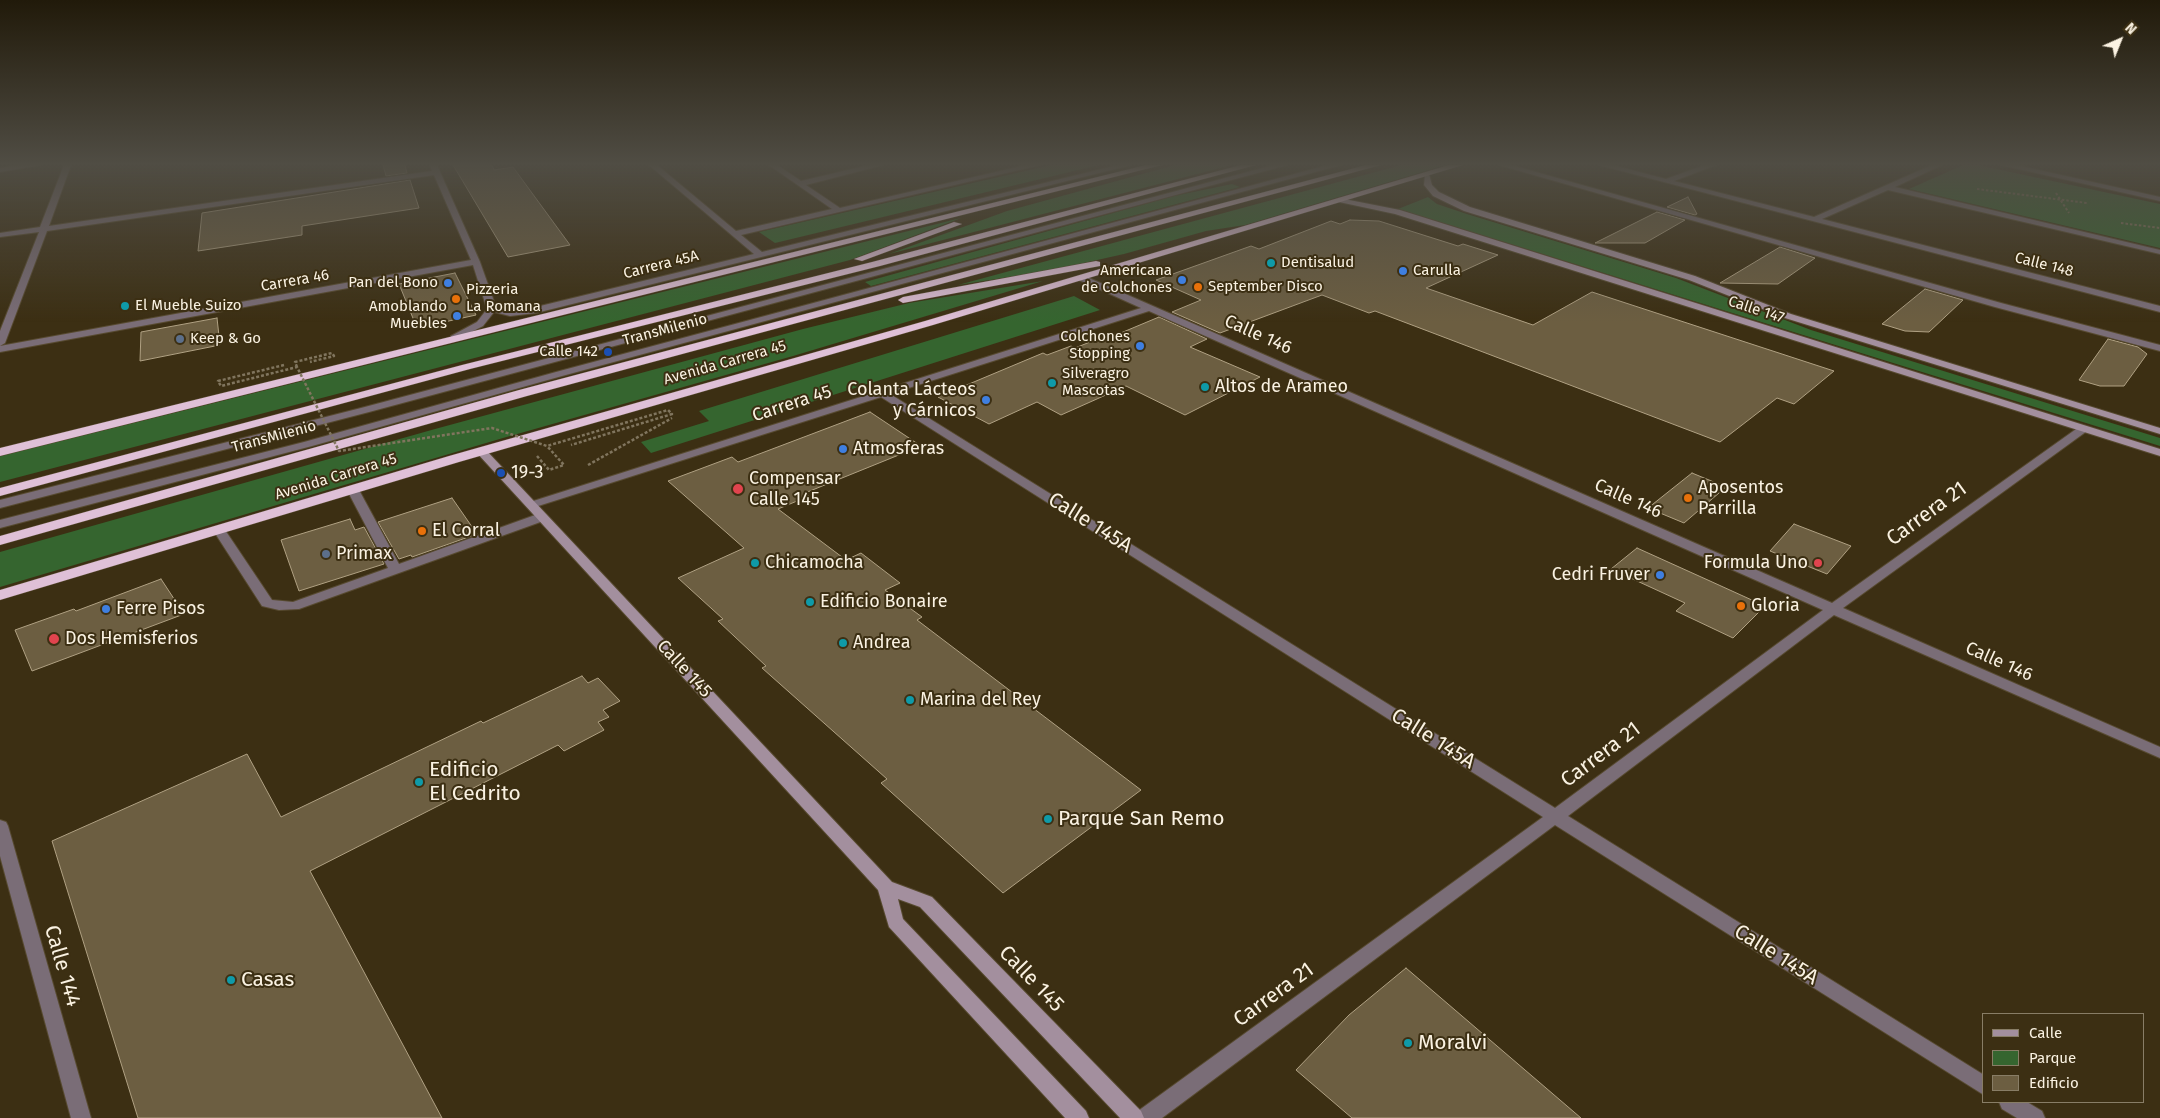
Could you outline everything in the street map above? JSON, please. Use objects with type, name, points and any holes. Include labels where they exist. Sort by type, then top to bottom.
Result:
[{"type":"highway","points":[[0,452],[454,338],[950,217]]},
{"type":"highway","points":[[779,288],[976,217]]},
{"type":"highway","points":[[0,492],[476,365],[1054,217]]},
{"type":"highway","name":"Avenida Carrera 45","points":[[0,541],[514,396],[1184,217]]},
{"type":"highway","name":"Avenida Carrera 45","points":[[0,595],[1283,217]]},
{"type":"highway","points":[[810,316],[991,285],[1192,244]]},
{"type":"main road","name":"Calle 147","points":[[1413,217],[2160,453]]},
{"type":"main road","name":"Calle 147","points":[[1491,217],[1692,278],[1788,316],[2160,431]]},
{"type":"main road","name":"Calle 145","points":[[481,452],[886,887],[926,902],[1134,1118]]},
{"type":"main road","name":"Calle 145","points":[[886,887],[896,922],[1078,1118]]},
{"type":"street","points":[[0,343],[48,217]]},
{"type":"street","points":[[0,235],[120,217]]},
{"type":"street","points":[[454,338],[480,324],[492,309],[476,262],[456,217]]},
{"type":"street","points":[[714,217],[760,255]]},
{"type":"street","points":[[734,234],[807,217]]},
{"type":"street","name":"Carrera 45A","points":[[492,309],[510,313],[536,310],[916,217]]},
{"type":"street","name":"TransMilenio","points":[[0,504],[365,410],[1091,217]]},
{"type":"street","name":"TransMilenio","points":[[0,524],[308,444],[721,330],[1145,217]]},
{"type":"street","points":[[1685,217],[1998,305],[2160,348]]},
{"type":"street","name":"Calle 148","points":[[1803,217],[2160,309]]},
{"type":"street","points":[[1814,220],[1821,217]]},
{"type":"street","points":[[2013,217],[2160,252]]},
{"type":"street","name":"Carrera 46","points":[[0,349],[476,262]]},
{"type":"street","name":"Calle 146","points":[[1082,278],[2160,754]]},
{"type":"street","name":"Carrera 45","points":[[531,505],[1149,308]]},
{"type":"street","name":"Calle 145A","points":[[882,392],[1982,1085]]},
{"type":"street","name":"Carrera 21","points":[[1145,1118],[1556,816],[1833,609],[2083,429]]},
{"type":"street","points":[[352,490],[395,570]]},
{"type":"street","points":[[219,530],[267,604],[294,606],[542,517]]},
{"type":"street","name":"Calle 144","points":[[0,827],[81,1118]]},
{"type":"street","points":[[2011,1103],[2035,1118]]},
{"type":"path","points":[[310,362],[334,356],[332,353],[295,362],[338,451],[492,428],[547,446],[564,465],[549,470],[537,456]]},
{"type":"path","points":[[284,365],[218,381],[221,386],[297,367]]},
{"type":"path","points":[[547,446],[668,410],[672,414],[571,445]]},
{"type":"green space","points":[[824,217],[882,217],[775,243],[759,232]]},
{"type":"green space","points":[[990,217],[1031,217],[889,254]]},
{"type":"green space","points":[[1098,217],[1128,217],[871,286],[865,282]]},
{"type":"green space","points":[[1208,217],[1271,217],[1245,225],[1206,231],[1124,254],[1048,271],[958,285]]},
{"type":"green space","points":[[1424,217],[1477,217],[1676,278],[1811,330],[2160,438],[2160,446]]},
{"type":"green space","points":[[2029,217],[2160,217],[2160,248]]},
{"type":"green space","points":[[961,218],[850,260],[0,482],[0,456]]},
{"type":"green space","points":[[1043,281],[793,356],[503,438],[0,587],[0,552],[435,429],[803,329],[909,303]]},
{"type":"green space","points":[[1074,296],[1100,310],[651,453],[641,442],[709,421],[699,411]]},
{"type":"building","points":[[202,217],[359,217],[302,226],[302,235],[198,251]]},
{"type":"building","points":[[484,217],[550,217],[570,245],[508,257]]},
{"type":"building","points":[[1647,217],[1675,217],[1685,220],[1645,243],[1595,243]]},
{"type":"building","points":[[1350,220],[1379,221],[1458,246],[1463,244],[1498,255],[1426,288],[1533,325],[1592,292],[1834,371],[1794,404],[1777,398],[1720,442],[1375,311],[1369,313],[1322,295],[1220,333],[1172,312],[1201,300],[1156,280],[1251,246],[1259,249],[1331,221],[1340,224]]},
{"type":"building","points":[[1780,247],[1815,258],[1778,284],[1720,283]]},
{"type":"building","points":[[455,273],[476,315],[417,328],[399,284]]},
{"type":"building","points":[[1925,289],[1963,300],[1929,332],[1905,331],[1882,324]]},
{"type":"building","points":[[1159,317],[1207,339],[1190,347],[1260,377],[1185,415],[1126,386],[1061,415],[1037,402],[989,424],[938,397],[1043,353],[1047,355],[1071,346],[1075,348],[1100,338],[1104,340]]},
{"type":"building","name":"Keep & Go","points":[[217,318],[220,345],[140,361],[141,332]]},
{"type":"building","points":[[2108,339],[2138,347],[2147,354],[2124,386],[2100,386],[2079,380]]},
{"type":"building","points":[[870,412],[921,446],[805,493],[809,496],[778,509],[846,560],[861,553],[900,583],[885,590],[922,617],[917,620],[1141,790],[1003,893],[881,783],[887,779],[762,668],[766,666],[718,621],[723,619],[678,578],[744,548],[668,481],[732,457],[738,462]]},
{"type":"building","name":"Aposentos Parrilla","points":[[1692,473],[1726,487],[1684,523],[1648,508]]},
{"type":"building","points":[[452,498],[477,534],[412,557],[411,555],[399,559],[378,522]]},
{"type":"building","name":"Primax","points":[[350,519],[355,530],[364,527],[384,564],[299,591],[281,540]]},
{"type":"building","points":[[1794,524],[1851,546],[1827,574],[1770,551]]},
{"type":"building","points":[[1637,548],[1765,606],[1733,638],[1676,611],[1685,603],[1611,569]]},
{"type":"building","points":[[161,579],[184,614],[32,671],[15,630],[74,609],[76,611]]},
{"type":"building","name":"Casas","points":[[582,676],[588,683],[598,678],[620,701],[603,710],[609,717],[598,722],[604,730],[564,751],[558,745],[310,871],[442,1118],[138,1118],[52,841],[247,754],[281,817],[481,721],[483,723]]},
{"type":"building","name":"Moralvi","points":[[1406,968],[1581,1118],[1352,1118],[1296,1070],[1349,1015]]},
{"type":"place","name":"Dentisalud","points":[[1271,263]]},
{"type":"place","name":"Carulla","points":[[1403,271]]},
{"type":"place","name":"Americana de Colchones","points":[[1182,280]]},
{"type":"place","name":"Pan del Bono","points":[[448,283]]},
{"type":"place","name":"September Disco","points":[[1198,287]]},
{"type":"place","name":"Pizzeria La Romana","points":[[456,299]]},
{"type":"place","name":"El Mueble Suizo","points":[[125,306]]},
{"type":"place","name":"Amoblando Muebles","points":[[457,316]]},
{"type":"place","name":"Keep & Go","points":[[180,339]]},
{"type":"place","name":"Colchones Stopping","points":[[1140,346]]},
{"type":"place","name":"Calle 142","points":[[608,352]]},
{"type":"place","name":"Silveragro Mascotas","points":[[1052,383]]},
{"type":"place","name":"Altos de Arameo","points":[[1205,387]]},
{"type":"place","name":"Colanta Lácteos y Cárnicos","points":[[986,400]]},
{"type":"place","name":"Atmosferas","points":[[843,449]]},
{"type":"place","name":"19-3","points":[[501,473]]},
{"type":"place","name":"Compensar Calle 145","points":[[738,489]]},
{"type":"place","name":"Aposentos Parrilla","points":[[1688,498]]},
{"type":"place","name":"El Corral","points":[[422,531]]},
{"type":"place","name":"Primax","points":[[326,554]]},
{"type":"place","name":"Chicamocha","points":[[755,563]]},
{"type":"place","name":"Formula Uno","points":[[1818,563]]},
{"type":"place","name":"Cedri Fruver","points":[[1660,575]]},
{"type":"place","name":"Edificio Bonaire","points":[[810,602]]},
{"type":"place","name":"Gloria","points":[[1741,606]]},
{"type":"place","name":"Ferre Pisos","points":[[106,609]]},
{"type":"place","name":"Dos Hemisferios","points":[[54,639]]},
{"type":"place","name":"Andrea","points":[[843,643]]},
{"type":"place","name":"Marina del Rey","points":[[910,700]]},
{"type":"place","name":"Edificio El Cedrito","points":[[419,782]]},
{"type":"place","name":"Parque San Remo","points":[[1048,819]]},
{"type":"place","name":"Casas","points":[[231,980]]},
{"type":"place","name":"Moralvi","points":[[1408,1043]]}]
